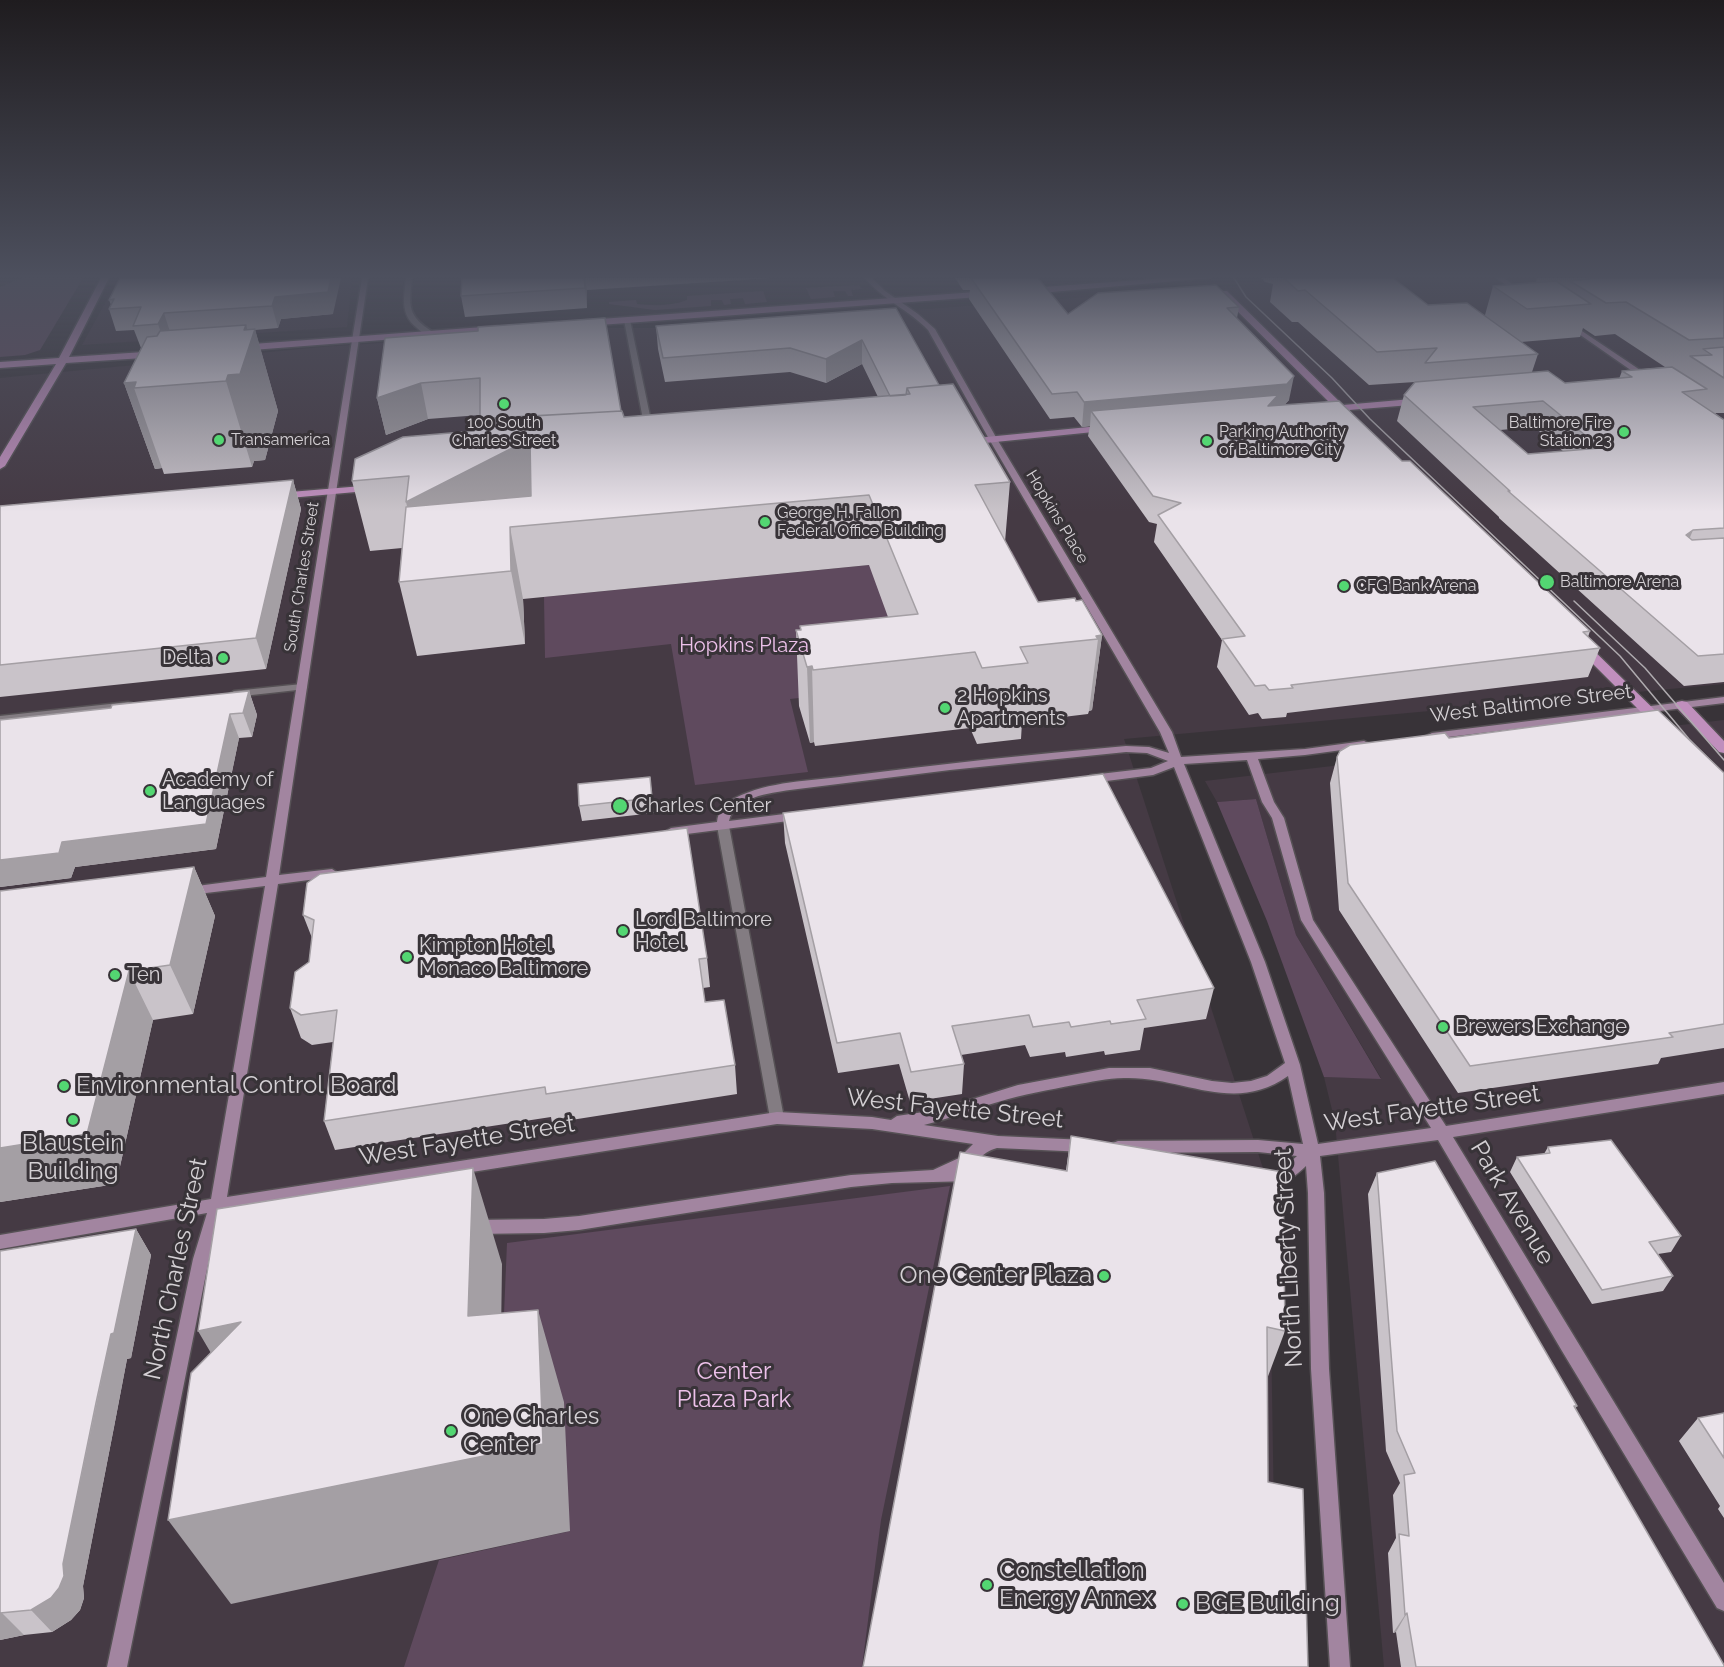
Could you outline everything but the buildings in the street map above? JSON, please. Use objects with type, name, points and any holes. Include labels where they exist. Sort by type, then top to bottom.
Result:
[{"type":"main road","points":[[0,466],[65,356]]},
{"type":"main road","points":[[0,365],[130,356]]},
{"type":"main road","name":"South Charles Street","points":[[272,880],[352,356]]},
{"type":"main road","name":"Hopkins Place","points":[[946,356],[1124,658],[1166,732],[1178,761]]},
{"type":"main road","points":[[1287,356],[1355,422]]},
{"type":"main road","points":[[1615,356],[1652,381]]},
{"type":"main road","points":[[1630,382],[1663,380]]},
{"type":"main road","points":[[1321,410],[1430,400]]},
{"type":"main road","points":[[957,442],[1119,427]]},
{"type":"main road","points":[[266,497],[383,488]]},
{"type":"main road","points":[[1572,636],[1670,732]]},
{"type":"main road","name":"West Baltimore Street","points":[[1415,738],[1724,700]]},
{"type":"main road","points":[[1682,705],[1724,749]]},
{"type":"main road","points":[[1075,781],[1154,771],[1178,761],[1373,743]]},
{"type":"main road","points":[[723,826],[722,818],[727,810],[737,802],[777,789],[950,767],[1126,749],[1149,750],[1178,761]]},
{"type":"main road","name":"Park Avenue","points":[[1251,756],[1268,802],[1278,818],[1306,920],[1442,1133],[1724,1601]]},
{"type":"main road","name":"North Liberty Street","points":[[1178,761],[1206,838],[1258,962],[1293,1065],[1312,1151],[1317,1213],[1320,1369],[1340,1667]]},
{"type":"main road","points":[[657,834],[817,814]]},
{"type":"main road","points":[[171,893],[344,872]]},
{"type":"main road","name":"North Charles Street","points":[[117,1667],[201,1259],[218,1205],[272,880]]},
{"type":"main road","points":[[872,1123],[918,1121],[944,1116],[997,1096],[1113,1072],[1144,1073],[1222,1089],[1266,1084],[1293,1065]]},
{"type":"main road","name":"West Fayette Street","points":[[0,1242],[218,1205],[777,1118],[872,1123],[998,1142],[1121,1147],[1258,1146],[1312,1151],[1442,1133],[1724,1088]]},
{"type":"main road","points":[[929,1175],[964,1162],[982,1146],[998,1142]]},
{"type":"main road","points":[[1253,1184],[1286,1174],[1312,1151]]},
{"type":"main road","points":[[455,1227],[544,1226],[579,1223],[851,1181],[929,1175],[989,1176]]},
{"type":"main road","points":[[218,1205],[261,1216]]},
{"type":"street","points":[[634,356],[650,436]]},
{"type":"street","points":[[223,695],[302,687]]},
{"type":"street","points":[[0,719],[143,704]]},
{"type":"street","points":[[723,826],[777,1118]]},
{"type":"shaded area","points":[[231,356],[1724,356],[1724,684],[1124,739],[1271,1193],[1274,1518],[1295,1667],[0,1667],[0,378]]},
{"type":"shaded area","points":[[1724,720],[1724,1667],[1384,1667],[1335,1122],[1324,1077],[1381,1078],[1296,935],[1256,799],[1217,802],[1205,781]]},
{"type":"green space","name":"Hopkins Plaza","points":[[1012,551],[1075,668],[790,699],[808,772],[695,785],[671,644],[545,658],[544,597]]},
{"type":"green space","points":[[1256,799],[1296,935],[1381,1079],[1324,1077],[1267,921],[1217,802]]},
{"type":"green space","name":"Center Plaza Park","points":[[950,1186],[881,1520],[862,1667],[404,1667],[439,1560],[566,1532],[500,1408],[507,1243]]},
{"type":"tram line","points":[[1308,356],[1370,419],[1620,656],[1689,739],[1724,774]]},
{"type":"tram line","points":[[1574,601],[1645,668],[1724,760]]},
{"type":"place","name":"100 South Charles Street","points":[[504,404]]},
{"type":"place","name":"Baltimore Fire Station 23","points":[[1624,432]]},
{"type":"place","name":"Transamerica","points":[[219,440]]},
{"type":"place","name":"Parking Authority of Baltimore City","points":[[1207,441]]},
{"type":"place","name":"George H. Fallon Federal Office Building","points":[[765,522]]},
{"type":"place","name":"Baltimore Arena","points":[[1547,582]]},
{"type":"place","name":"CFG Bank Arena","points":[[1344,586]]},
{"type":"place","name":"Delta","points":[[223,658]]},
{"type":"place","name":"2 Hopkins Apartments","points":[[945,708]]},
{"type":"place","name":"Academy of Languages","points":[[150,791]]},
{"type":"place","name":"Charles Center","points":[[620,806]]},
{"type":"place","name":"Lord Baltimore Hotel","points":[[623,931]]},
{"type":"place","name":"Kimpton Hotel Monaco Baltimore","points":[[407,957]]},
{"type":"place","name":"Ten","points":[[115,975]]},
{"type":"place","name":"Brewers Exchange","points":[[1443,1027]]},
{"type":"place","name":"Environmental Control Board","points":[[64,1086]]},
{"type":"place","name":"Blaustein Building","points":[[73,1120]]},
{"type":"place","name":"One Center Plaza","points":[[1104,1276]]},
{"type":"place","name":"One Charles Center","points":[[451,1431]]},
{"type":"place","name":"Constellation Energy Annex","points":[[987,1585]]},
{"type":"place","name":"BGE Building","points":[[1183,1604]]}]
